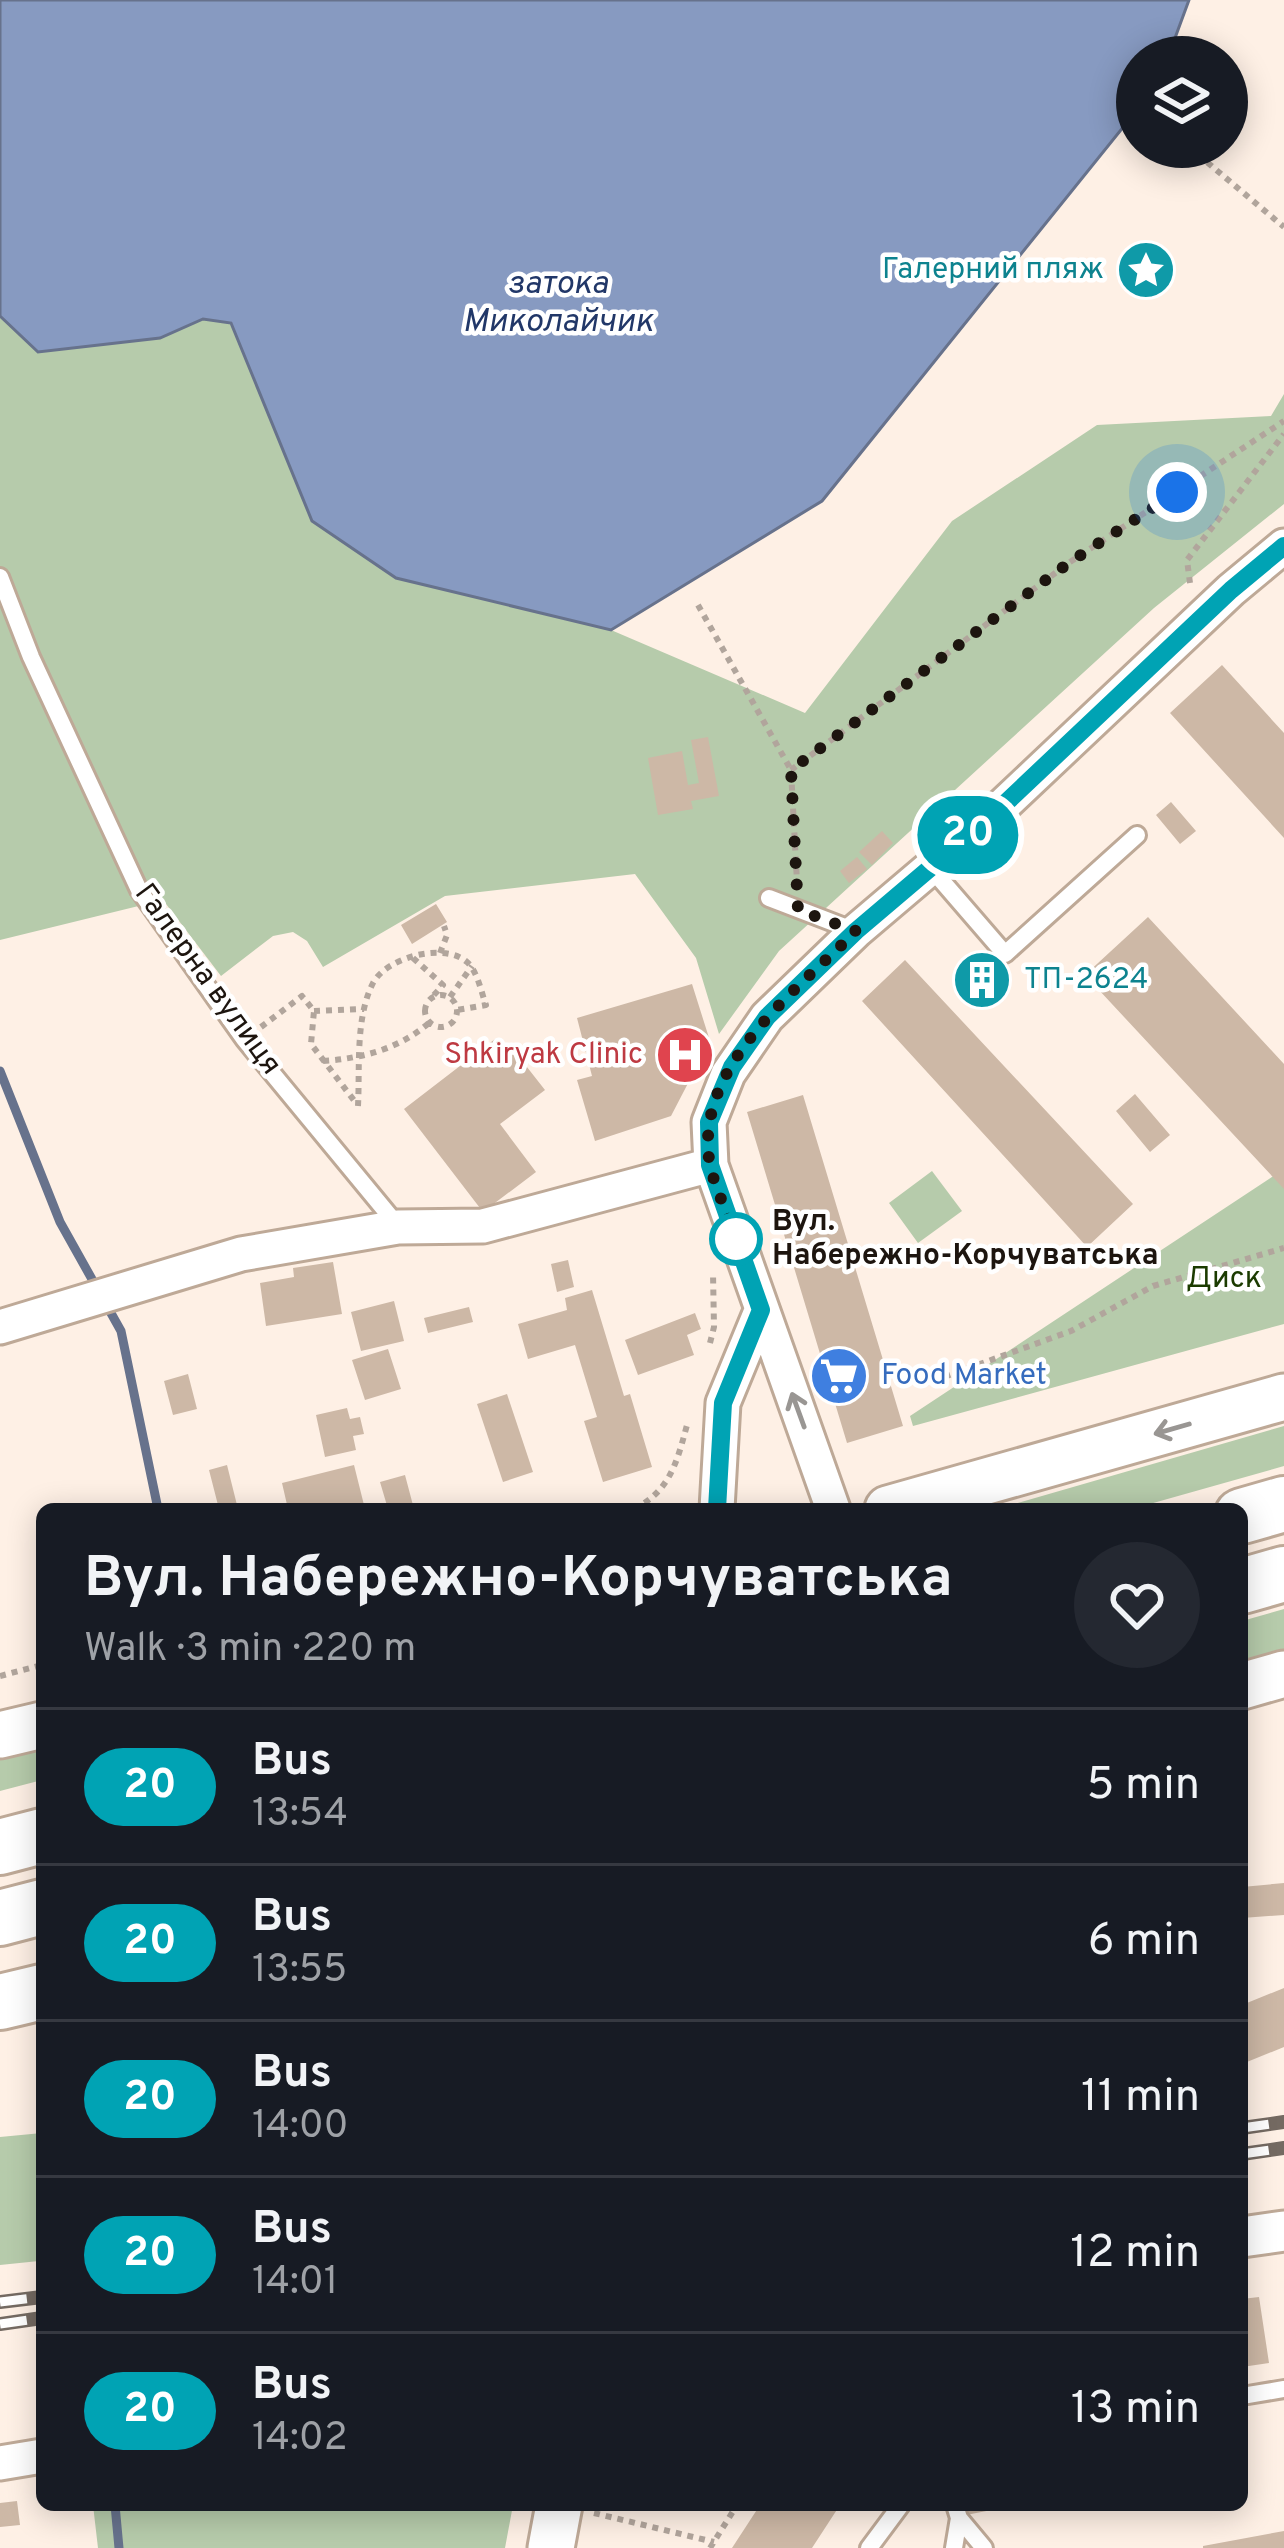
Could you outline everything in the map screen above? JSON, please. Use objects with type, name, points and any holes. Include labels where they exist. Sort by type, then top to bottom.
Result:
[{"type":"highway","points":[[1248,1514],[1284,1504]]},
{"type":"highway","points":[[1248,1584],[1284,1574]]},
{"type":"highway","points":[[0,1847],[36,1838]]},
{"type":"highway","points":[[0,1918],[36,1909]]},
{"type":"highway","points":[[0,2002],[36,1993]]},
{"type":"main road","points":[[910,1503],[1284,1396]]},
{"type":"main road","points":[[1248,1684],[1284,1674]]},
{"type":"main road","points":[[0,1735],[36,1726]]},
{"type":"main road","points":[[550,2548],[573,2511]]},
{"type":"street","points":[[831,1503],[710,1165],[709,1122],[728,1073],[767,1017],[856,931],[995,813],[1231,590],[1284,546]]},
{"type":"street","points":[[0,1327],[242,1254],[398,1227],[483,1226],[710,1165]]},
{"type":"street","points":[[717,1503],[723,1403],[761,1310]]},
{"type":"street","points":[[1248,2236],[1284,2231]]},
{"type":"street","points":[[1,2462],[36,2457]]},
{"type":"lane","name":"Галерна вулиця","points":[[0,577],[31,657],[139,890],[244,1039],[398,1227]]},
{"type":"lane","points":[[928,866],[1005,954],[1137,835]]},
{"type":"lane","points":[[769,898],[856,931]]},
{"type":"lane","points":[[1248,2395],[1284,2389]]},
{"type":"lane","points":[[869,2548],[897,2511]]},
{"type":"lane","points":[[954,2548],[957,2512]]},
{"type":"lane","points":[[957,2512],[984,2548]]},
{"type":"path","points":[[1214,168],[1284,227]]},
{"type":"path","points":[[791,770],[1070,562],[1284,421]]},
{"type":"path","points":[[1191,589],[1186,560],[1284,434]]},
{"type":"path","points":[[698,605],[791,770],[798,910]]},
{"type":"path","points":[[440,952],[447,935],[444,926]]},
{"type":"path","points":[[244,1039],[302,996],[314,1011],[310,1044],[358,1106],[364,1009],[374,980],[389,966],[413,958],[440,952],[456,955],[472,966],[486,1005],[457,1010]]},
{"type":"path","points":[[413,958],[443,985],[425,1009],[430,1022],[436,1026],[451,1023],[457,1010]]},
{"type":"path","points":[[450,998],[472,966]]},
{"type":"path","points":[[433,996],[450,998]]},
{"type":"path","points":[[450,998],[457,1010]]},
{"type":"path","points":[[314,1011],[364,1009]]},
{"type":"path","points":[[323,1061],[361,1058],[392,1048],[430,1022]]},
{"type":"path","points":[[922,1385],[1071,1331],[1153,1286],[1284,1247]]},
{"type":"path","points":[[708,1348],[714,1327],[713,1274]]},
{"type":"path","points":[[646,1503],[673,1474],[691,1411]]},
{"type":"path","points":[[0,1676],[36,1667]]},
{"type":"path","points":[[582,2511],[712,2545],[733,2511]]},
{"type":"green space","points":[[0,0],[232,323],[312,521],[396,578],[611,630],[805,713],[952,521],[1097,425],[1271,416],[1284,394],[1284,504],[1154,608],[779,951],[719,1034],[696,958],[635,874],[445,896],[323,967],[307,941],[293,932],[273,936],[221,976],[163,900],[0,940]]},
{"type":"green space","name":"Диск","points":[[1284,1169],[1284,1324],[913,1426],[910,1416]]},
{"type":"green space","points":[[932,1171],[962,1211],[918,1243],[889,1203]]},
{"type":"green space","points":[[1284,1426],[1284,1466],[1153,1503],[1018,1503]]},
{"type":"green space","points":[[1284,1609],[1284,1649],[1248,1659],[1248,1619]]},
{"type":"green space","points":[[36,1747],[36,1782],[0,1791],[0,1756]]},
{"type":"green space","points":[[36,2134],[36,2261],[0,2265],[0,2137]]},
{"type":"green space","points":[[94,2511],[512,2511],[505,2548],[98,2548]]},
{"type":"water","name":"затока Миколайчик","points":[[0,0],[1189,0],[1176,36],[1116,36],[1116,136],[822,501],[611,630],[396,578],[312,521],[231,323],[203,319],[160,338],[38,352],[0,316]]},
{"type":"building","points":[[1222,665],[1284,733],[1284,838],[1170,713]]},
{"type":"building","points":[[708,737],[719,796],[691,801],[693,809],[658,815],[648,758],[682,751],[688,785],[699,783],[691,740]]},
{"type":"building","points":[[1171,802],[1196,831],[1180,844],[1156,815]]},
{"type":"building","points":[[882,831],[893,843],[872,865],[859,852]]},
{"type":"building","points":[[857,857],[867,869],[849,883],[840,871]]},
{"type":"building","points":[[436,904],[447,922],[412,944],[401,925]]},
{"type":"building","points":[[1148,917],[1284,1064],[1284,1189],[1085,975]]},
{"type":"building","name":"ТП-2624","points":[[977,959],[1002,988],[986,1001],[962,972]]},
{"type":"building","points":[[905,960],[1133,1204],[1087,1247],[862,1001]]},
{"type":"building","points":[[692,984],[710,1041],[671,1116],[595,1141],[577,1080],[592,1076],[577,1018]]},
{"type":"building","points":[[495,1039],[506,1053],[512,1048],[545,1090],[500,1124],[536,1172],[483,1212],[404,1109]]},
{"type":"building","points":[[1135,1094],[1170,1135],[1150,1152],[1116,1111]]},
{"type":"building","points":[[803,1095],[903,1426],[847,1443],[747,1112]]},
{"type":"building","points":[[568,1260],[574,1287],[557,1292],[551,1264]]},
{"type":"building","points":[[333,1262],[342,1314],[266,1326],[260,1283],[294,1277],[293,1268]]},
{"type":"building","points":[[592,1290],[624,1396],[630,1394],[652,1467],[603,1482],[584,1421],[597,1417],[575,1345],[528,1359],[518,1324],[567,1310],[565,1298]]},
{"type":"building","points":[[394,1301],[404,1341],[361,1351],[351,1312]]},
{"type":"building","points":[[469,1307],[473,1322],[428,1333],[424,1318]]},
{"type":"building","points":[[695,1313],[701,1329],[687,1335],[694,1355],[638,1375],[625,1340]]},
{"type":"building","points":[[388,1349],[401,1389],[365,1400],[352,1360]]},
{"type":"building","points":[[188,1374],[197,1409],[173,1415],[164,1381]]},
{"type":"building","points":[[507,1394],[533,1472],[503,1482],[477,1404]]},
{"type":"building","points":[[347,1408],[350,1419],[360,1417],[364,1434],[353,1436],[356,1450],[325,1457],[316,1415]]},
{"type":"building","points":[[227,1465],[236,1503],[217,1503],[209,1470]]},
{"type":"building","points":[[354,1465],[364,1503],[287,1503],[282,1483]]},
{"type":"building","points":[[405,1475],[412,1503],[386,1503],[380,1482]]},
{"type":"building","points":[[1284,1883],[1284,1915],[1248,1918],[1248,1886]]},
{"type":"building","points":[[1284,1988],[1284,2047],[1248,2062],[1248,2003]]},
{"type":"building","points":[[1259,2297],[1269,2363],[1248,2366],[1248,2298]]},
{"type":"building","points":[[17,2501],[20,2525],[0,2527],[0,2503]]},
{"type":"building","points":[[756,2511],[836,2511],[812,2548],[732,2548]]},
{"type":"building","points":[[1284,2531],[1284,2548],[1203,2548],[1203,2546]]},
{"type":"waterway","points":[[0,1071],[60,1222],[121,1331],[157,1503]]},
{"type":"waterway","points":[[116,2511],[119,2548]]},
{"type":"railway","points":[[1248,2127],[1284,2122]]},
{"type":"railway","points":[[1248,2153],[1284,2148]]},
{"type":"railway","points":[[0,2302],[36,2298]]},
{"type":"railway","points":[[0,2324],[36,2319]]},
{"type":"bus line","name":"20","points":[[717,1503],[723,1403],[761,1310],[710,1165],[709,1122],[728,1073],[767,1017],[856,931],[995,813],[1231,590],[1284,546]]},
{"type":"place","name":"Галерний пляж","points":[[1146,270]]},
{"type":"place","name":"ТП-2624","points":[[982,980]]},
{"type":"place","name":"Shkiryak Clinic","points":[[685,1055]]},
{"type":"place","name":"Вул. Набережно-Корчуватська","points":[[736,1239]]},
{"type":"place","name":"Food Market","points":[[839,1376]]},
{"type":"route","points":[[736,1239],[710,1165],[709,1122],[728,1073],[767,1017],[856,931],[798,910],[791,770],[1070,562],[1177,492]]}]
